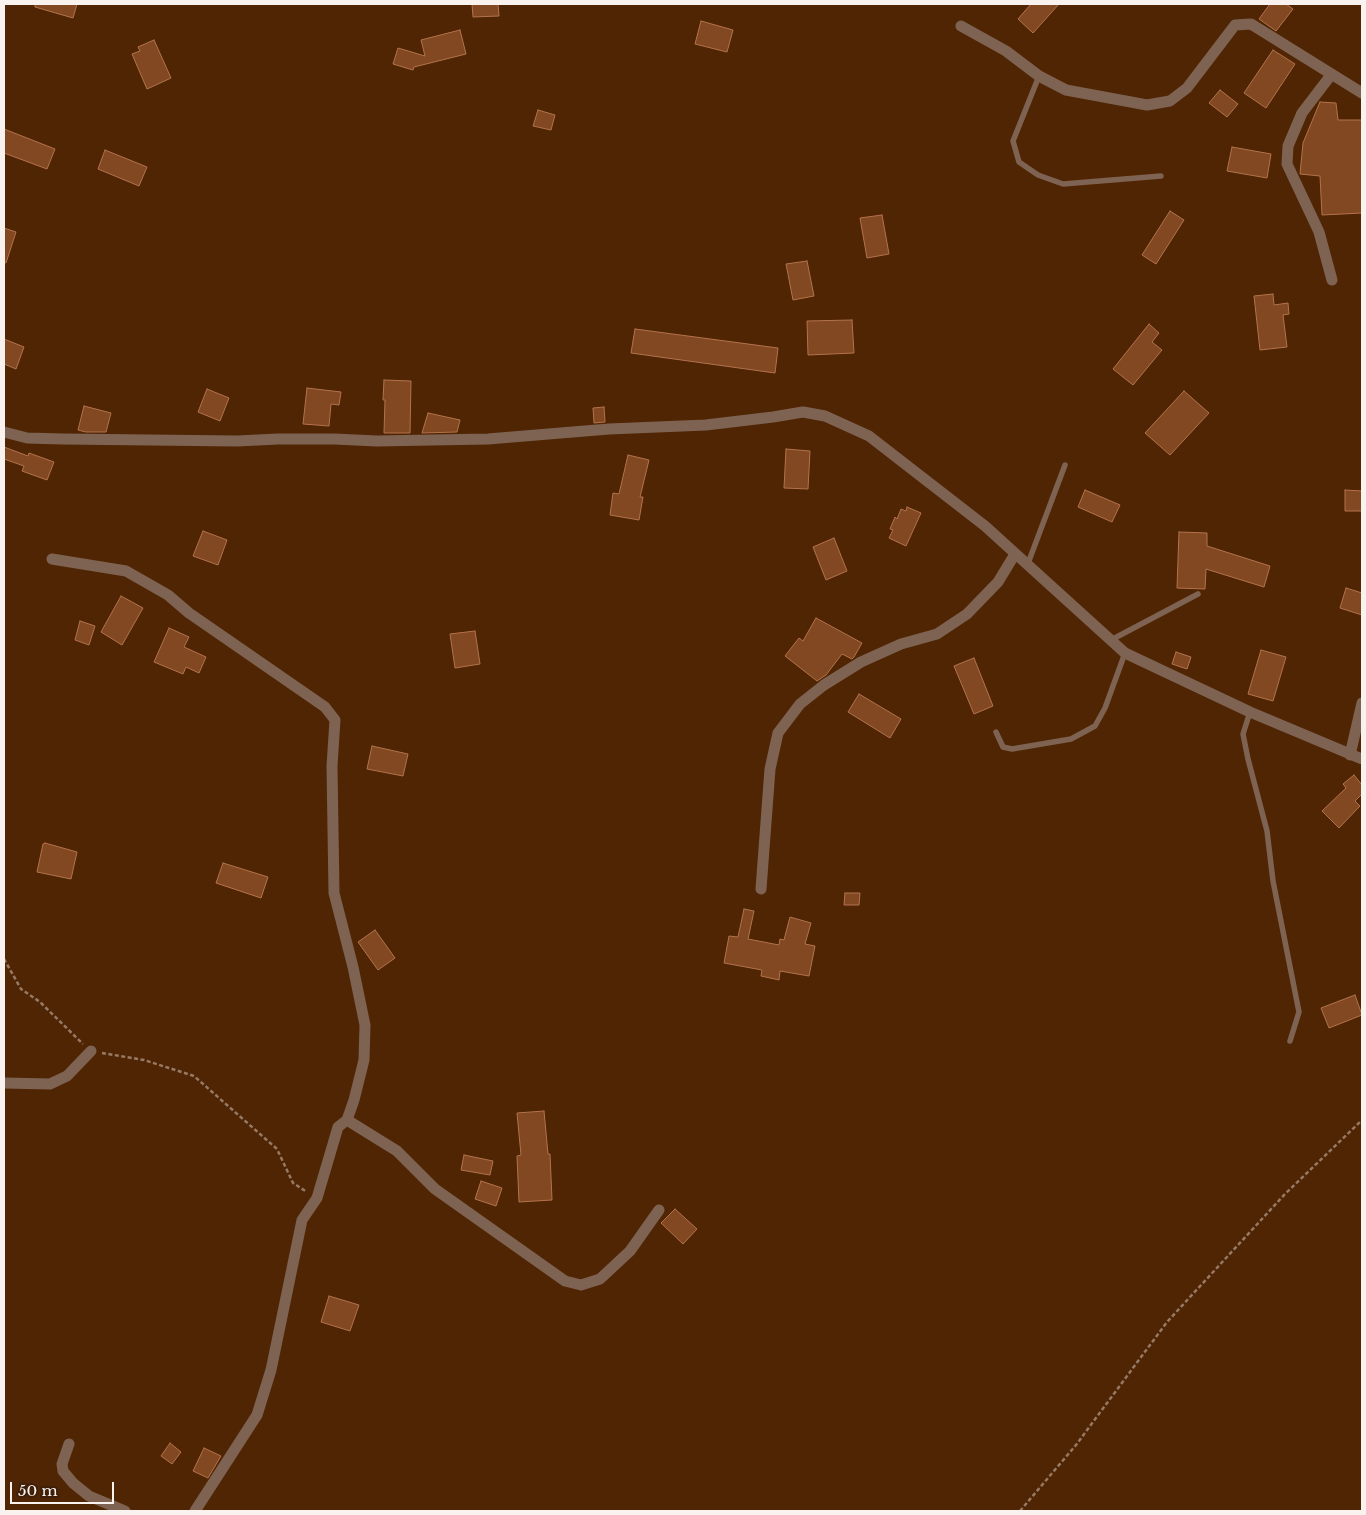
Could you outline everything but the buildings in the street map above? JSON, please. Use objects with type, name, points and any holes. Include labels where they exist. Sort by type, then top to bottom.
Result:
[{"type":"street","points":[[962,26],[1006,51],[1039,76],[1066,90],[1146,105],[1170,101],[1187,88],[1235,25],[1251,24],[1362,93]]},
{"type":"street","points":[[1331,74],[1302,113],[1288,146],[1287,164],[1319,232],[1332,280]]},
{"type":"street","points":[[4,432],[28,438],[63,439],[237,441],[334,439],[376,442],[488,439],[609,429],[706,425],[803,412],[825,416],[869,436],[985,526],[1027,566],[1125,652],[1250,712],[1362,759]]},
{"type":"street","points":[[761,888],[770,769],[778,733],[800,704],[824,684],[861,662],[901,644],[937,634],[967,614],[998,582],[1014,554]]},
{"type":"street","points":[[52,559],[126,571],[168,595],[189,612],[325,707],[335,720],[332,766],[334,894],[365,1025],[364,1060],[354,1100],[347,1120],[338,1127],[317,1198],[302,1220],[271,1370],[257,1415],[195,1511]]},
{"type":"street","points":[[1350,755],[1362,703]]},
{"type":"street","points":[[4,1083],[50,1084],[67,1076],[90,1051]]},
{"type":"street","points":[[347,1120],[397,1151],[435,1189],[565,1281],[581,1285],[600,1278],[630,1251],[659,1210]]},
{"type":"street","points":[[69,1444],[62,1464],[63,1471],[89,1496],[125,1511]]},
{"type":"lane","points":[[1039,76],[1013,141],[1019,162],[1038,175],[1064,184],[1161,176]]},
{"type":"lane","points":[[1027,566],[1065,465]]},
{"type":"lane","points":[[1111,640],[1198,594]]},
{"type":"lane","points":[[996,732],[1003,747],[1012,749],[1071,739],[1095,726],[1105,708],[1125,652]]},
{"type":"lane","points":[[1250,712],[1243,734],[1267,831],[1274,889],[1299,1012],[1290,1041]]},
{"type":"path","points":[[4,959],[21,989],[40,1002],[90,1051],[144,1060],[194,1076],[277,1149],[293,1183],[317,1198]]},
{"type":"path","points":[[1020,1511],[1076,1445],[1167,1322],[1285,1194],[1362,1120]]}]
